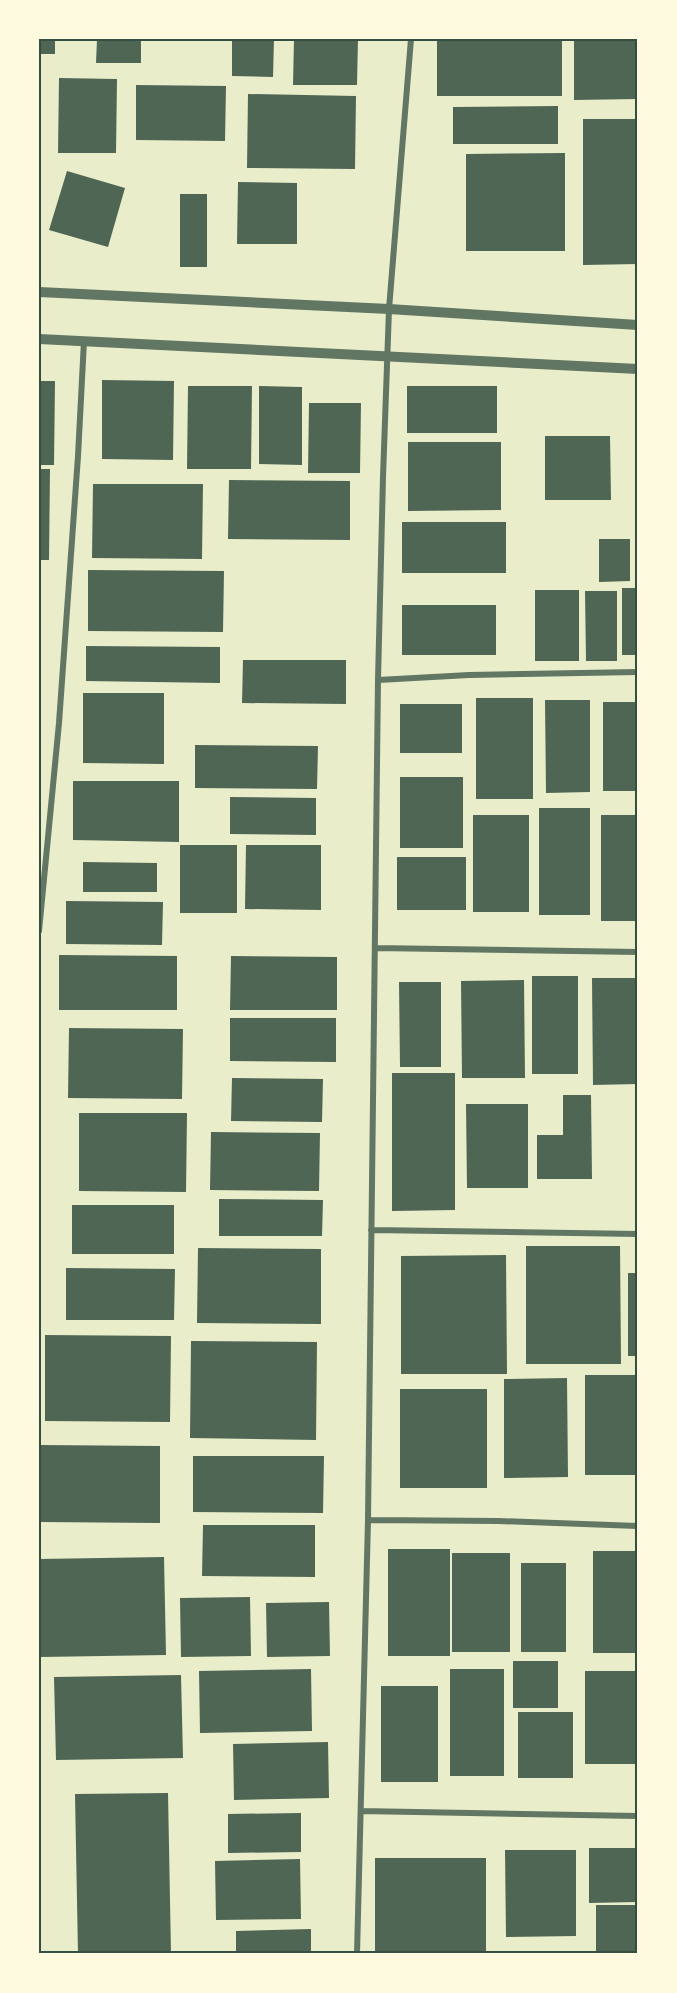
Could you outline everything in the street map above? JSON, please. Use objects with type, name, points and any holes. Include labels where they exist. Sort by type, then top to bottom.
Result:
[{"type":"street","points":[[357,1954],[368,1520],[378,680],[387,356],[411,39]]},
{"type":"street","points":[[39,292],[389,309],[638,325]]},
{"type":"street","points":[[39,339],[638,369]]},
{"type":"street","points":[[39,931],[60,711],[84,341]]},
{"type":"street","points":[[378,680],[469,675],[638,672]]},
{"type":"street","points":[[375,948],[638,952]]},
{"type":"street","points":[[371,1230],[638,1234]]},
{"type":"street","points":[[368,1520],[499,1521],[638,1526]]},
{"type":"street","points":[[361,1811],[638,1816]]},
{"type":"building","points":[[39,39],[55,39],[55,54],[39,54]]},
{"type":"building","points":[[97,39],[141,39],[141,63],[96,63]]},
{"type":"building","points":[[232,39],[274,39],[273,77],[232,76]]},
{"type":"building","points":[[294,39],[358,39],[357,85],[293,85]]},
{"type":"building","points":[[437,39],[562,39],[562,96],[437,96]]},
{"type":"building","points":[[574,39],[638,39],[638,99],[574,100]]},
{"type":"building","points":[[59,78],[117,79],[116,153],[58,153]]},
{"type":"building","points":[[136,85],[226,86],[225,141],[136,140]]},
{"type":"building","points":[[248,94],[356,96],[355,169],[247,168]]},
{"type":"building","points":[[558,106],[558,144],[453,144],[453,107]]},
{"type":"building","points":[[583,119],[638,119],[638,264],[583,265]]},
{"type":"building","points":[[565,153],[565,251],[466,251],[466,154]]},
{"type":"building","points":[[67,171],[125,188],[108,247],[49,230]]},
{"type":"building","points":[[238,182],[297,183],[297,244],[237,244]]},
{"type":"building","points":[[180,194],[207,194],[207,267],[180,267]]},
{"type":"building","points":[[102,380],[174,381],[173,460],[102,459]]},
{"type":"building","points":[[39,381],[55,381],[54,465],[39,465]]},
{"type":"building","points":[[188,386],[252,386],[251,469],[187,469]]},
{"type":"building","points":[[259,386],[302,387],[302,465],[259,464]]},
{"type":"building","points":[[407,386],[497,386],[497,433],[407,433]]},
{"type":"building","points":[[309,403],[361,403],[360,473],[308,473]]},
{"type":"building","points":[[545,436],[610,436],[611,500],[545,500]]},
{"type":"building","points":[[408,442],[501,442],[501,510],[408,511]]},
{"type":"building","points":[[39,469],[50,469],[49,560],[39,560]]},
{"type":"building","points":[[229,480],[350,481],[350,540],[228,539]]},
{"type":"building","points":[[93,484],[203,484],[202,559],[92,558]]},
{"type":"building","points":[[402,522],[506,522],[506,573],[402,573]]},
{"type":"building","points":[[599,539],[630,539],[630,581],[599,582]]},
{"type":"building","points":[[88,570],[224,571],[223,632],[88,631]]},
{"type":"building","points":[[622,588],[638,588],[638,655],[622,655]]},
{"type":"building","points":[[535,590],[579,590],[579,661],[535,661]]},
{"type":"building","points":[[585,591],[617,591],[617,661],[586,661]]},
{"type":"building","points":[[402,605],[496,605],[496,655],[402,655]]},
{"type":"building","points":[[86,646],[220,647],[220,683],[86,681]]},
{"type":"building","points":[[243,660],[346,660],[346,704],[242,703]]},
{"type":"building","points":[[83,693],[164,693],[164,764],[83,763]]},
{"type":"building","points":[[476,698],[533,698],[533,799],[476,799]]},
{"type":"building","points":[[545,700],[590,700],[590,792],[546,793]]},
{"type":"building","points":[[603,702],[638,702],[638,791],[603,791]]},
{"type":"building","points":[[400,704],[462,704],[462,753],[400,753]]},
{"type":"building","points":[[195,745],[318,746],[317,789],[195,788]]},
{"type":"building","points":[[400,777],[463,777],[463,848],[400,848]]},
{"type":"building","points":[[73,781],[179,781],[179,842],[73,840]]},
{"type":"building","points":[[230,797],[316,798],[316,835],[230,834]]},
{"type":"building","points":[[539,808],[590,808],[590,915],[539,915]]},
{"type":"building","points":[[473,815],[529,815],[529,912],[473,912]]},
{"type":"building","points":[[601,815],[638,815],[638,921],[601,921]]},
{"type":"building","points":[[180,845],[237,845],[237,913],[180,913]]},
{"type":"building","points":[[246,845],[321,845],[321,910],[245,909]]},
{"type":"building","points":[[397,857],[466,857],[466,910],[397,910]]},
{"type":"building","points":[[83,862],[157,863],[157,892],[83,892]]},
{"type":"building","points":[[66,901],[163,902],[162,945],[66,944]]},
{"type":"building","points":[[59,955],[177,956],[177,1010],[59,1010]]},
{"type":"building","points":[[231,956],[337,957],[337,1010],[230,1010]]},
{"type":"building","points":[[532,976],[578,976],[578,1074],[532,1074]]},
{"type":"building","points":[[592,978],[638,978],[638,1084],[593,1085]]},
{"type":"building","points":[[524,980],[525,1078],[462,1078],[461,981]]},
{"type":"building","points":[[399,982],[441,982],[441,1067],[400,1067]]},
{"type":"building","points":[[230,1018],[336,1018],[336,1062],[230,1061]]},
{"type":"building","points":[[69,1028],[183,1029],[182,1099],[68,1098]]},
{"type":"building","points":[[392,1073],[455,1073],[455,1210],[392,1211]]},
{"type":"building","points":[[232,1078],[323,1079],[322,1122],[231,1121]]},
{"type":"building","points":[[563,1095],[591,1095],[592,1179],[537,1179],[537,1135],[563,1135]]},
{"type":"building","points":[[466,1104],[528,1104],[528,1188],[467,1188]]},
{"type":"building","points":[[79,1113],[187,1113],[186,1192],[79,1191]]},
{"type":"building","points":[[211,1132],[320,1133],[319,1191],[210,1190]]},
{"type":"building","points":[[219,1199],[323,1200],[322,1236],[219,1236]]},
{"type":"building","points":[[72,1205],[174,1205],[174,1254],[72,1254]]},
{"type":"building","points":[[526,1246],[620,1246],[621,1364],[526,1364]]},
{"type":"building","points":[[198,1248],[321,1249],[321,1324],[197,1323]]},
{"type":"building","points":[[506,1255],[507,1374],[401,1374],[401,1256]]},
{"type":"building","points":[[66,1268],[175,1269],[174,1320],[66,1320]]},
{"type":"building","points":[[628,1273],[638,1273],[638,1356],[628,1356]]},
{"type":"building","points":[[45,1335],[171,1336],[170,1422],[45,1421]]},
{"type":"building","points":[[191,1341],[317,1342],[316,1440],[190,1438]]},
{"type":"building","points":[[585,1375],[638,1375],[638,1475],[585,1475]]},
{"type":"building","points":[[567,1378],[568,1477],[504,1478],[504,1379]]},
{"type":"building","points":[[400,1389],[487,1389],[487,1488],[400,1488]]},
{"type":"building","points":[[39,1445],[160,1446],[160,1523],[39,1522]]},
{"type":"building","points":[[193,1456],[324,1456],[323,1513],[193,1512]]},
{"type":"building","points":[[203,1525],[315,1525],[315,1577],[202,1576]]},
{"type":"building","points":[[388,1549],[450,1549],[450,1656],[388,1656]]},
{"type":"building","points":[[593,1551],[638,1551],[638,1653],[593,1653]]},
{"type":"building","points":[[452,1553],[510,1553],[510,1652],[452,1652]]},
{"type":"building","points":[[164,1557],[166,1655],[41,1657],[39,1559]]},
{"type":"building","points":[[521,1563],[566,1563],[566,1652],[521,1652]]},
{"type":"building","points":[[250,1597],[251,1656],[181,1657],[180,1598]]},
{"type":"building","points":[[329,1602],[330,1656],[267,1657],[266,1603]]},
{"type":"building","points":[[513,1661],[558,1661],[558,1708],[513,1708]]},
{"type":"building","points":[[311,1669],[312,1731],[200,1733],[199,1671]]},
{"type":"building","points":[[450,1669],[504,1669],[504,1776],[450,1776]]},
{"type":"building","points":[[585,1671],[637,1671],[637,1764],[585,1764]]},
{"type":"building","points":[[181,1675],[183,1758],[56,1760],[54,1677]]},
{"type":"building","points":[[381,1686],[438,1686],[438,1782],[381,1782]]},
{"type":"building","points":[[518,1712],[573,1712],[573,1778],[518,1778]]},
{"type":"building","points":[[328,1742],[329,1798],[234,1800],[233,1744]]},
{"type":"building","points":[[168,1793],[171,1954],[78,1954],[75,1794]]},
{"type":"building","points":[[301,1813],[301,1852],[228,1853],[228,1814]]},
{"type":"building","points":[[589,1848],[637,1848],[637,1902],[589,1903]]},
{"type":"building","points":[[505,1850],[576,1850],[576,1936],[506,1937]]},
{"type":"building","points":[[375,1858],[486,1858],[486,1951],[375,1951]]},
{"type":"building","points":[[300,1859],[301,1919],[216,1920],[215,1861]]},
{"type":"building","points":[[596,1905],[638,1905],[638,1954],[596,1954]]},
{"type":"building","points":[[311,1929],[311,1954],[236,1954],[236,1931]]}]
